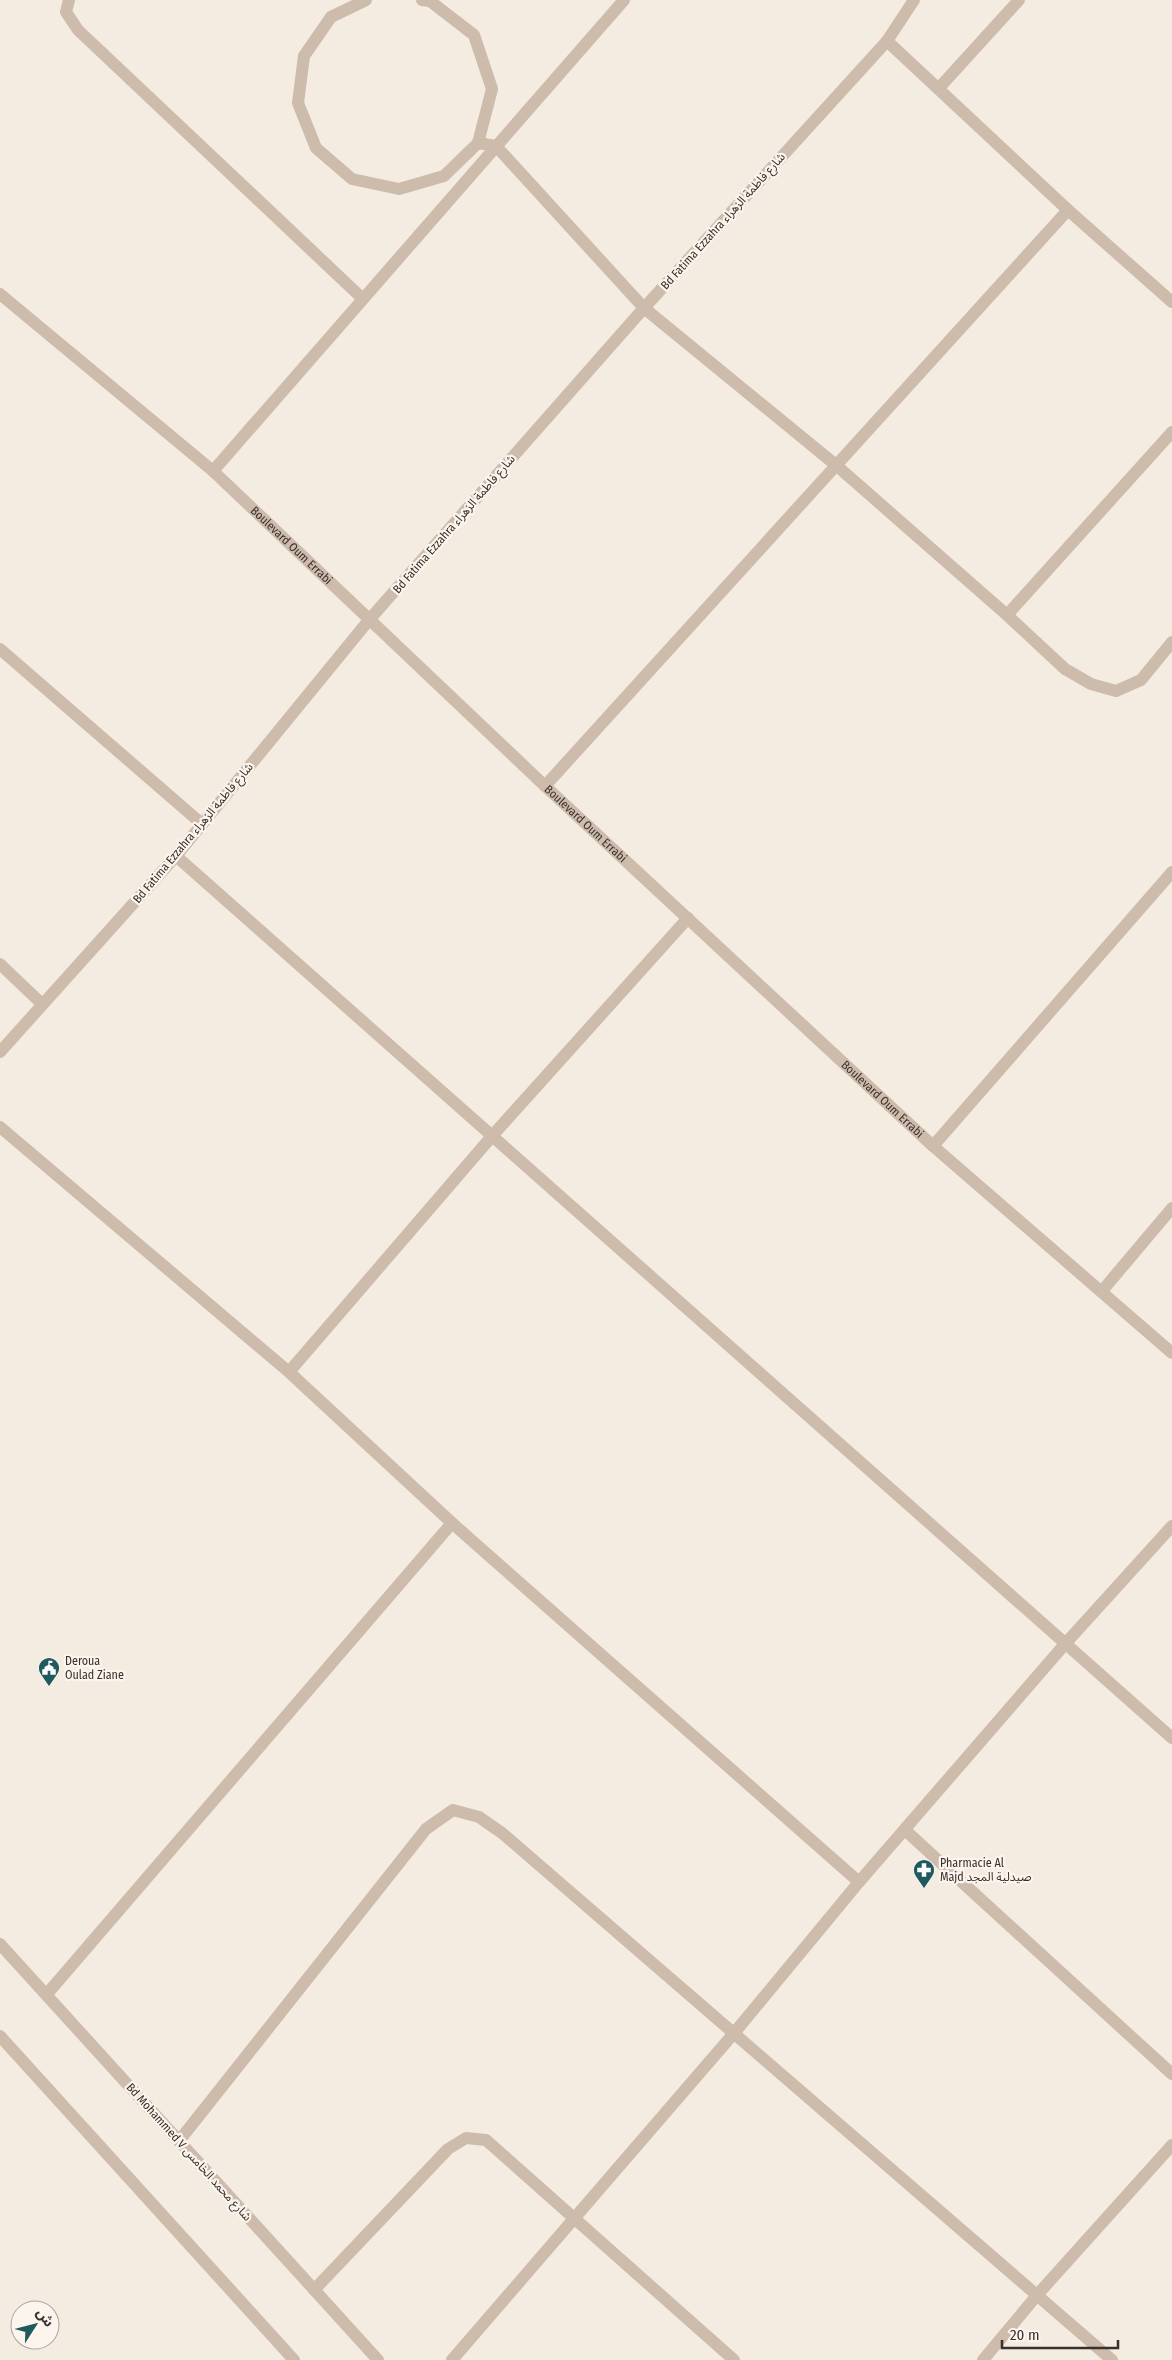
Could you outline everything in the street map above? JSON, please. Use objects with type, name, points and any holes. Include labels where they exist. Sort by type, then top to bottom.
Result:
[{"type":"street","points":[[69,0],[66,12],[78,30],[363,299]]},
{"type":"street","points":[[366,0],[332,17],[304,56],[298,103],[316,148],[352,178],[398,189],[444,176],[478,143],[492,88],[474,35],[430,1],[422,0]]},
{"type":"street","points":[[213,471],[624,0]]},
{"type":"street","name":"Bd Fatima Ezzahra شارع فاطمة الزهراء","points":[[0,1052],[176,856],[369,620],[644,308],[887,41],[914,0]]},
{"type":"street","points":[[939,88],[1018,0]]},
{"type":"street","points":[[887,41],[1068,210],[1172,302]]},
{"type":"street","points":[[478,143],[496,146],[644,308],[837,466],[1008,615],[1065,669],[1091,684],[1116,691],[1141,680],[1172,642]]},
{"type":"street","points":[[545,786],[1068,210]]},
{"type":"street","name":"Boulevard Oum Errabi","points":[[0,294],[213,471],[545,786],[933,1146],[1172,1353]]},
{"type":"street","points":[[1008,615],[1172,432]]},
{"type":"street","points":[[0,649],[202,824]]},
{"type":"street","points":[[176,856],[1172,1738]]},
{"type":"street","points":[[933,1146],[1172,872]]},
{"type":"street","points":[[289,1372],[493,1135],[688,918]]},
{"type":"street","points":[[0,964],[42,1004]]},
{"type":"street","points":[[0,1127],[289,1372],[452,1523],[859,1882]]},
{"type":"street","points":[[1102,1291],[1172,1208]]},
{"type":"street","points":[[47,1994],[452,1523]]},
{"type":"street","points":[[452,2360],[735,2032],[859,1882],[1065,1644],[1172,1526]]},
{"type":"street","points":[[179,2141],[426,1829],[453,1810],[479,1816],[502,1833],[735,2032],[1112,2360]]},
{"type":"street","points":[[905,1830],[1172,2074]]},
{"type":"street","name":"Bd Mohammed V شارع محمد الخامس","points":[[0,1944],[378,2360]]},
{"type":"street","points":[[0,2036],[294,2360]]},
{"type":"street","points":[[314,2290],[448,2149],[466,2138],[486,2140],[734,2360]]},
{"type":"street","points":[[983,2360],[1038,2294],[1172,2145]]},
{"type":"place","name":"Deroua Oulad Ziane","points":[[49,1687]]},
{"type":"place","name":"Pharmacie Al Majd صيدلية المجد","points":[[924,1889]]}]
